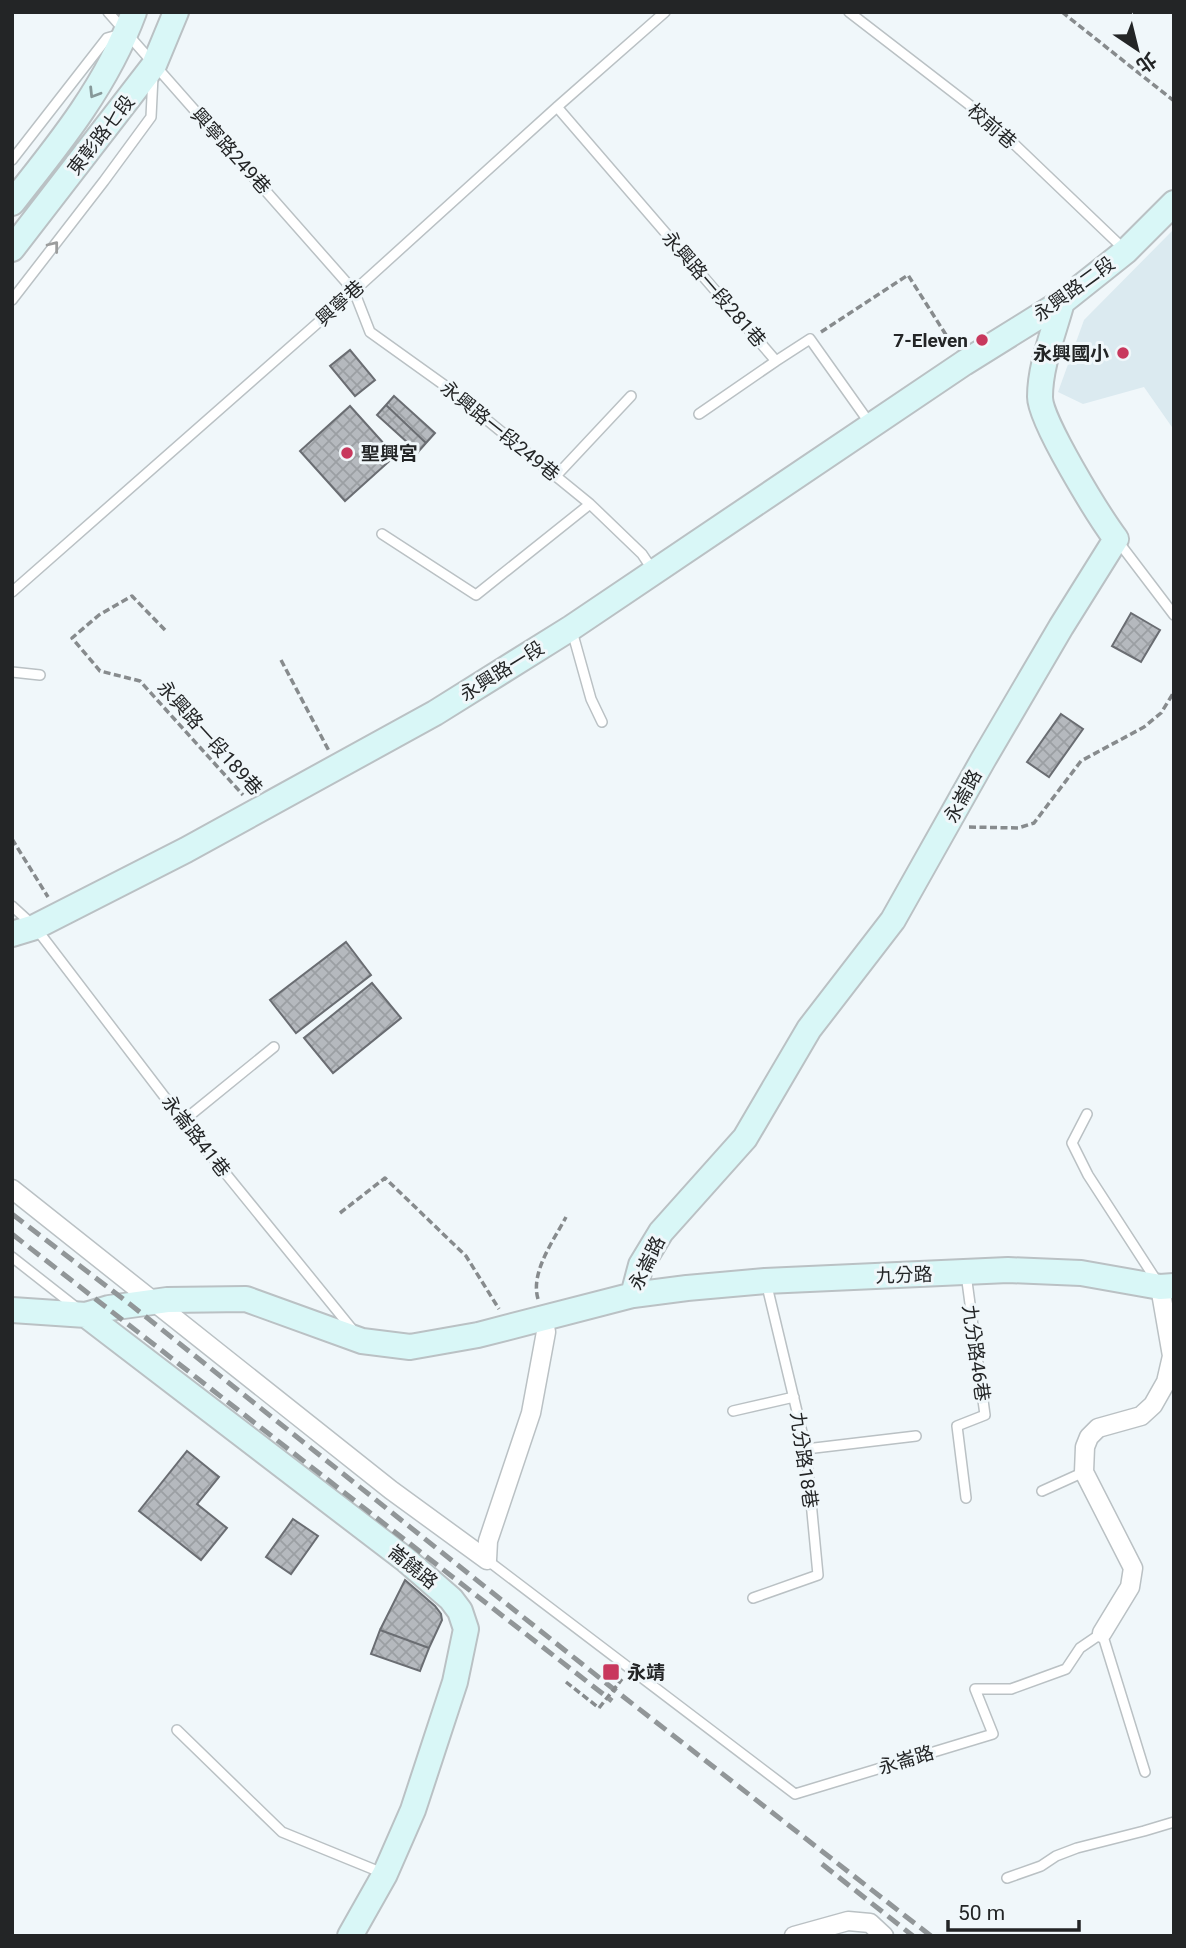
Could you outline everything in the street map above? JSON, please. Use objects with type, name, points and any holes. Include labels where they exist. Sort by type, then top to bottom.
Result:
[{"type":"street","name":"東彰路七段","points":[[12,249],[154,65],[176,12]]},
{"type":"street","name":"東彰路七段","points":[[12,203],[57,147],[96,91],[130,23]]},
{"type":"street","name":"永興路二段","points":[[964,363],[1062,302],[1126,251],[1174,203]]},
{"type":"street","points":[[1062,302],[1043,372],[1040,399],[1052,430],[1116,539]]},
{"type":"street","name":"永興路一段","points":[[24,930],[60,915],[186,850],[435,713],[571,628],[964,363]]},
{"type":"street","name":"永崙路","points":[[12,1310],[86,1315],[109,1308],[167,1300],[246,1299],[362,1341],[410,1347],[478,1335],[634,1295],[641,1265],[661,1232],[746,1138],[808,1029],[893,920],[982,760],[1116,539]]},
{"type":"street","points":[[12,1189],[391,1490],[488,1560]]},
{"type":"street","name":"九分路","points":[[634,1295],[765,1281],[1008,1270],[1081,1273],[1167,1286]]},
{"type":"street","points":[[1102,1633],[1130,1587],[1133,1568],[1084,1472],[1085,1447],[1089,1437],[1098,1428],[1141,1416],[1170,1388],[1172,1356],[1167,1286]]},
{"type":"street","name":"崙饒路","points":[[86,1315],[405,1560],[451,1599],[460,1611],[466,1629],[455,1682],[413,1810],[385,1874],[349,1936]]},
{"type":"street","points":[[488,1560],[488,1541],[531,1413],[547,1332],[543,1317]]},
{"type":"street","points":[[794,1936],[848,1921],[870,1923],[884,1936]]},
{"type":"lane","name":"興寧路249巷","points":[[108,12],[130,23],[154,65],[354,291]]},
{"type":"lane","name":"興寧巷","points":[[12,592],[665,12]]},
{"type":"lane","name":"校前巷","points":[[849,12],[989,120],[1126,251]]},
{"type":"lane","points":[[12,160],[107,38],[130,23]]},
{"type":"lane","points":[[12,300],[151,117],[154,65]]},
{"type":"lane","name":"永興路一段281巷","points":[[557,107],[776,361],[810,339]]},
{"type":"lane","name":"永興路一段249巷","points":[[354,291],[370,332],[444,385],[590,504],[642,554],[653,571]]},
{"type":"lane","points":[[810,339],[871,425]]},
{"type":"lane","points":[[699,414],[776,361]]},
{"type":"lane","points":[[556,477],[631,396]]},
{"type":"lane","points":[[382,534],[476,595],[590,504]]},
{"type":"lane","points":[[1116,539],[1174,615]]},
{"type":"lane","points":[[571,628],[591,699],[602,722]]},
{"type":"lane","points":[[12,672],[40,675]]},
{"type":"lane","name":"永崙路41巷","points":[[12,906],[24,930],[362,1341]]},
{"type":"lane","points":[[183,1121],[274,1047]]},
{"type":"lane","points":[[1087,1114],[1072,1143],[1088,1175],[1167,1286]]},
{"type":"lane","points":[[12,1257],[86,1315]]},
{"type":"lane","name":"九分路46巷","points":[[965,1272],[985,1415],[957,1426],[965,1498]]},
{"type":"lane","name":"九分路18巷","points":[[753,1598],[818,1575],[806,1449],[765,1281]]},
{"type":"lane","points":[[733,1411],[794,1397]]},
{"type":"lane","points":[[806,1449],[916,1436]]},
{"type":"lane","points":[[1042,1492],[1084,1472]]},
{"type":"lane","name":"永崙路","points":[[488,1560],[794,1794],[993,1734],[975,1689],[1011,1689],[1066,1670],[1080,1648],[1102,1633]]},
{"type":"lane","points":[[1102,1633],[1145,1773]]},
{"type":"lane","points":[[177,1730],[282,1832],[385,1874]]},
{"type":"lane","points":[[1007,1878],[1041,1866],[1056,1856],[1077,1848],[1174,1822]]},
{"type":"path","points":[[1062,12],[1174,101]]},
{"type":"path","points":[[810,339],[908,275],[964,363]]},
{"type":"path","name":"永興路一段189巷","points":[[165,630],[132,596],[99,615],[72,638],[100,671],[140,681],[256,810]]},
{"type":"path","points":[[281,660],[338,766]]},
{"type":"path","points":[[946,827],[1018,828],[1034,822],[1081,761],[1144,727],[1161,713],[1174,692]]},
{"type":"path","points":[[12,839],[60,915]]},
{"type":"path","points":[[340,1213],[385,1178],[466,1256],[510,1326]]},
{"type":"path","points":[[543,1317],[535,1290],[542,1263],[566,1217]]},
{"type":"path","points":[[566,1682],[599,1707],[622,1679]]},
{"type":"shaded area","name":"永興國小","points":[[1174,229],[1174,430],[1144,387],[1083,404],[1058,392],[1084,320]]},
{"type":"building","points":[[350,350],[375,380],[355,396],[330,366]]},
{"type":"building","points":[[394,396],[435,433],[426,443],[386,405]]},
{"type":"building","points":[[386,405],[426,443],[418,452],[377,415]]},
{"type":"building","name":"聖興宮","points":[[350,406],[395,456],[345,501],[300,451]]},
{"type":"building","points":[[1131,613],[1160,630],[1141,662],[1112,646]]},
{"type":"building","points":[[1061,714],[1083,729],[1049,777],[1027,762]]},
{"type":"building","points":[[346,942],[371,975],[296,1033],[270,1000]]},
{"type":"building","points":[[372,983],[401,1018],[333,1073],[304,1038]]},
{"type":"building","points":[[187,1451],[219,1477],[197,1504],[227,1528],[201,1560],[139,1511]]},
{"type":"building","points":[[293,1519],[318,1536],[291,1574],[266,1557]]},
{"type":"building","points":[[405,1580],[441,1614],[442,1620],[429,1648],[380,1630]]},
{"type":"building","points":[[380,1630],[429,1648],[420,1671],[371,1654]]},
{"type":"railway","points":[[12,1214],[931,1936]]},
{"type":"railway","points":[[12,1234],[612,1701]]},
{"type":"railway","points":[[822,1864],[913,1936]]},
{"type":"place","name":"7-Eleven","points":[[982,340]]},
{"type":"place","name":"永興國小","points":[[1123,353]]},
{"type":"place","name":"聖興宮","points":[[347,453]]},
{"type":"place","name":"永靖","points":[[611,1672]]}]
